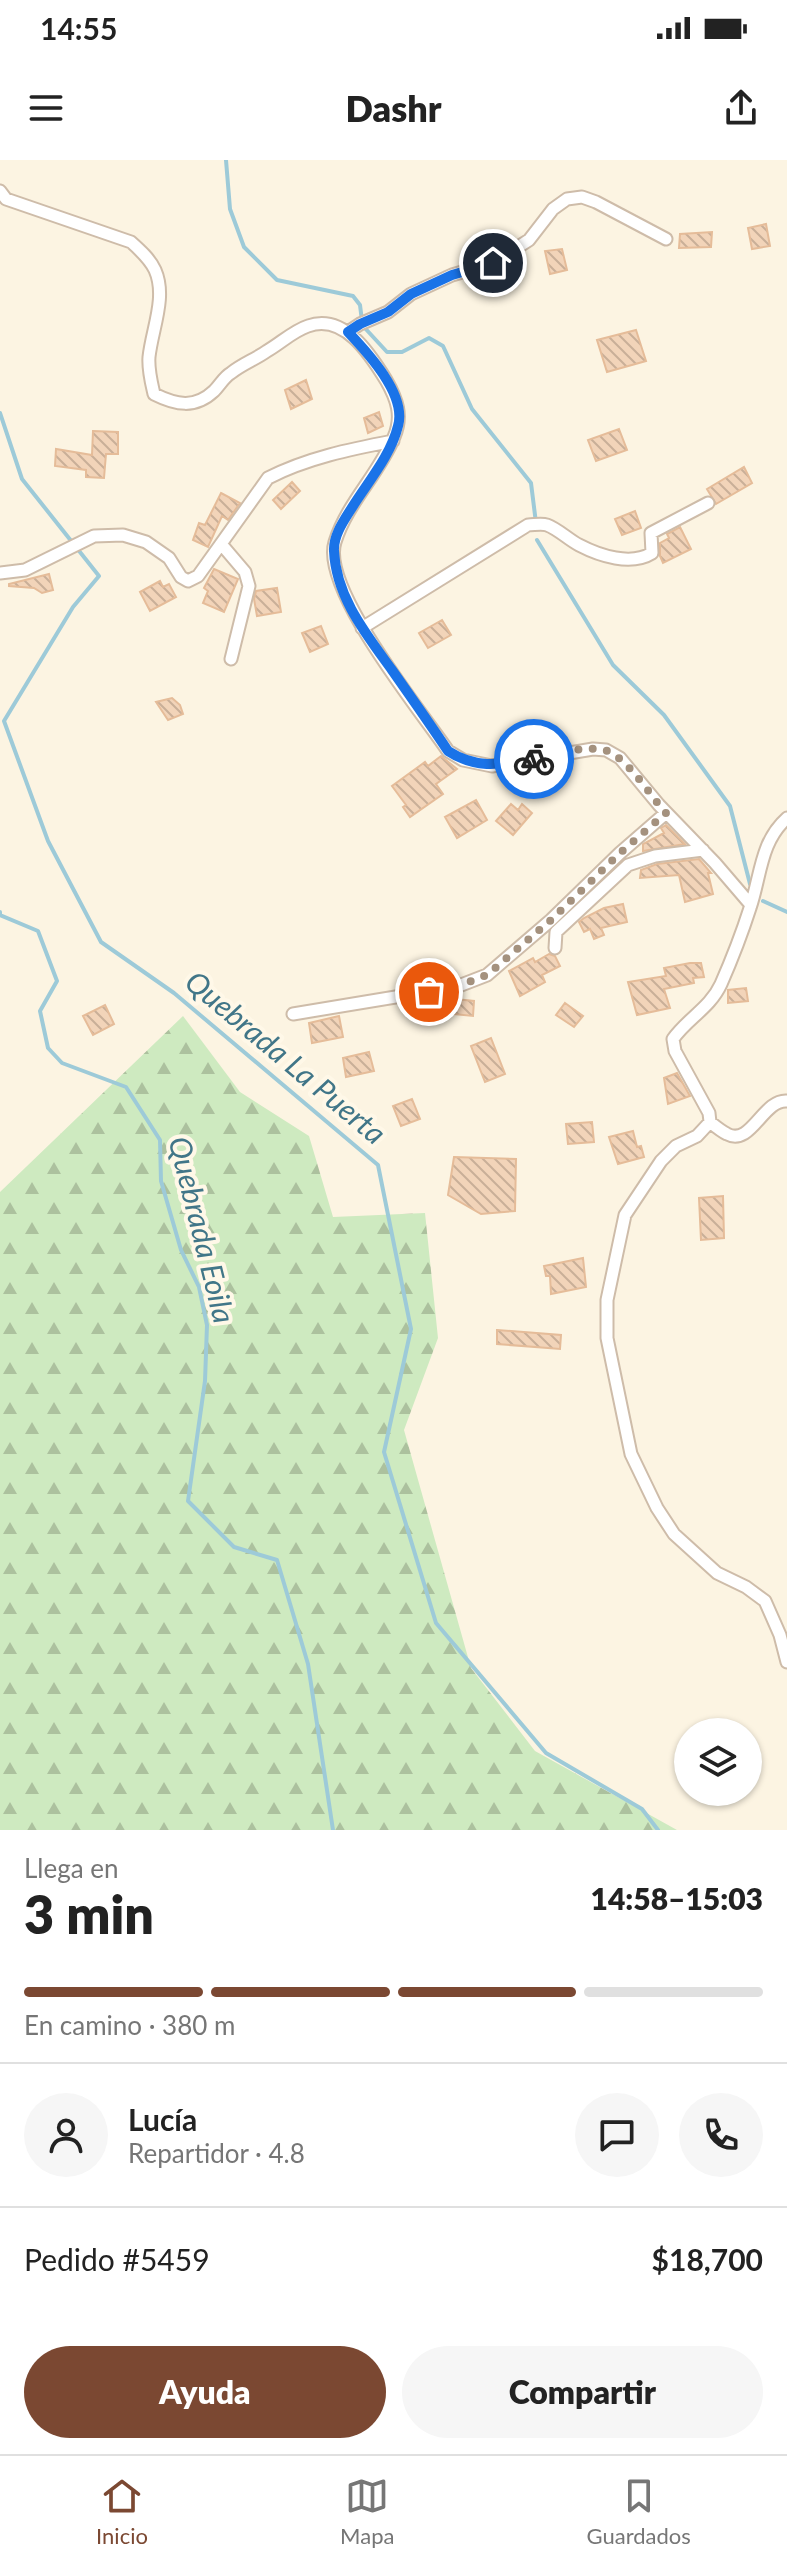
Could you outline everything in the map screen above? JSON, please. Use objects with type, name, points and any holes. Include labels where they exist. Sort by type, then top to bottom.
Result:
[{"type":"street","points":[[0,191],[6,199],[131,242],[146,257],[155,270],[160,287],[149,375],[154,394],[172,403],[193,404],[212,393],[230,373],[310,325],[327,323],[348,332],[373,359],[392,391],[399,407],[399,424],[393,441],[341,524],[333,546],[336,569],[345,597],[362,628],[448,751],[463,760],[492,766],[593,749],[606,750],[620,758],[751,905]]},
{"type":"street","points":[[348,332],[388,312],[411,294],[452,275],[493,263],[529,240],[553,209],[567,199],[582,197],[596,202],[666,239]]},
{"type":"street","points":[[0,573],[25,570],[94,536],[123,535],[146,542],[169,558],[181,577],[188,581],[198,576],[268,478],[285,469],[337,453],[393,441]]},
{"type":"street","points":[[362,628],[528,525],[545,524],[580,546],[606,557],[643,557],[652,553],[651,533],[708,503]]},
{"type":"street","points":[[222,545],[245,572],[249,586],[231,659]]},
{"type":"street","points":[[293,1014],[456,987],[487,975],[666,813]]},
{"type":"street","points":[[787,818],[774,832],[764,851],[751,905],[720,986],[705,1009],[682,1025],[673,1039],[675,1051],[709,1113],[710,1122],[729,1136],[738,1137],[749,1130],[772,1104],[779,1100],[787,1101]]},
{"type":"street","points":[[555,948],[556,932],[628,865],[655,856],[703,850]]},
{"type":"street","points":[[710,1122],[697,1136],[676,1146],[661,1161],[625,1215],[607,1300],[607,1338],[631,1454],[657,1508],[674,1534],[717,1573],[746,1587],[765,1601],[780,1635],[787,1662]]},
{"type":"green space","points":[[183,1016],[240,1092],[309,1136],[333,1217],[425,1213],[438,1338],[404,1430],[471,1668],[535,1751],[677,1830],[0,1830],[0,1192]]},
{"type":"building","points":[[766,224],[770,246],[752,249],[748,228]]},
{"type":"building","points":[[712,232],[711,247],[679,248],[680,234]]},
{"type":"building","points":[[562,249],[567,270],[550,274],[545,251]]},
{"type":"building","points":[[636,330],[646,361],[607,372],[597,340]]},
{"type":"building","points":[[306,380],[312,399],[291,409],[285,390]]},
{"type":"building","points":[[379,412],[383,426],[368,433],[364,418]]},
{"type":"building","points":[[619,429],[627,450],[596,461],[588,440]]},
{"type":"building","points":[[93,431],[118,432],[118,454],[106,454],[104,478],[86,477],[86,470],[55,466],[56,449],[92,455]]},
{"type":"building","points":[[744,467],[752,483],[716,504],[707,489]]},
{"type":"building","points":[[292,482],[300,491],[281,509],[273,500]]},
{"type":"building","points":[[221,493],[240,503],[228,520],[222,516],[208,547],[193,540],[199,523],[205,525]]},
{"type":"building","points":[[635,511],[641,528],[622,535],[615,519]]},
{"type":"building","points":[[680,527],[691,549],[663,563],[660,543],[669,538],[667,534]]},
{"type":"building","points":[[214,569],[238,579],[224,612],[203,603],[208,591],[204,588]]},
{"type":"building","points":[[49,574],[53,590],[42,593],[34,588],[9,586],[9,584]]},
{"type":"building","points":[[160,581],[163,587],[169,584],[176,597],[150,611],[140,592]]},
{"type":"building","points":[[277,588],[281,612],[257,616],[256,591]]},
{"type":"building","points":[[442,620],[451,635],[428,648],[419,633]]},
{"type":"building","points":[[321,626],[328,644],[310,652],[302,633]]},
{"type":"building","points":[[172,698],[180,705],[183,714],[168,720],[156,702]]},
{"type":"building","points":[[441,756],[457,769],[436,784],[443,794],[410,817],[403,807],[406,805],[392,786],[425,762],[428,766]]},
{"type":"building","points":[[476,800],[487,820],[457,838],[445,817]]},
{"type":"building","points":[[511,804],[518,810],[522,804],[532,813],[513,835],[496,821]]},
{"type":"building","points":[[666,825],[685,844],[643,851],[643,844],[664,833],[661,828]]},
{"type":"building","points":[[699,859],[711,873],[708,873],[713,894],[685,902],[679,875],[640,878],[641,870],[657,864]]},
{"type":"building","points":[[623,904],[627,922],[601,928],[604,935],[594,939],[590,929],[584,932],[579,922],[584,918],[604,908]]},
{"type":"building","points":[[549,954],[555,956],[560,966],[542,975],[545,982],[520,996],[509,971],[533,958],[535,962]]},
{"type":"building","points":[[701,963],[704,977],[693,978],[694,983],[664,989],[670,1008],[637,1015],[628,982],[666,976],[664,968]]},
{"type":"building","points":[[746,988],[748,1001],[728,1003],[728,990]]},
{"type":"building","points":[[445,998],[474,1001],[473,1016],[444,1013]]},
{"type":"building","points":[[565,1003],[583,1016],[574,1027],[556,1015]]},
{"type":"building","points":[[105,1005],[114,1024],[93,1035],[83,1016]]},
{"type":"building","points":[[339,1016],[343,1037],[312,1043],[309,1023]]},
{"type":"building","points":[[491,1038],[505,1074],[485,1082],[471,1046]]},
{"type":"building","points":[[369,1052],[374,1071],[346,1077],[343,1058]]},
{"type":"building","points":[[677,1073],[690,1096],[668,1104],[664,1078]]},
{"type":"building","points":[[412,1099],[420,1119],[401,1126],[393,1106]]},
{"type":"building","points":[[592,1122],[594,1142],[568,1144],[566,1124]]},
{"type":"building","points":[[633,1131],[637,1147],[641,1146],[644,1157],[618,1164],[609,1137]]},
{"type":"building","points":[[454,1157],[516,1159],[515,1211],[481,1214],[448,1195]]},
{"type":"building","points":[[723,1196],[724,1238],[701,1240],[699,1198]]},
{"type":"building","points":[[583,1258],[586,1287],[551,1294],[550,1276],[546,1276],[544,1266]]},
{"type":"building","points":[[497,1330],[561,1335],[560,1349],[497,1344]]},
{"type":"waterway","points":[[226,160],[230,209],[244,247],[277,280],[353,296],[360,305],[362,321]]},
{"type":"waterway","points":[[363,326],[387,352],[402,352],[429,338],[443,346],[472,409],[531,483],[536,523]]},
{"type":"waterway","name":"Quebrada La Puerta","points":[[0,413],[22,479],[99,576],[73,607],[4,721],[48,841],[101,942],[174,993],[378,1165],[411,1329],[384,1452],[436,1623],[546,1753],[642,1809],[658,1830]]},
{"type":"waterway","points":[[537,540],[613,665],[664,715],[730,806],[750,884]]},
{"type":"waterway","points":[[763,901],[787,912]]},
{"type":"waterway","name":"Quebrada Eoila","points":[[0,912],[0,915],[38,931],[57,981],[40,1011],[48,1048],[62,1063],[126,1087],[160,1140],[161,1181],[181,1250],[199,1287],[207,1325],[205,1381],[188,1501],[234,1547],[277,1560],[308,1664],[333,1830]]},
{"type":"way so far","points":[[429,992],[456,987],[487,975],[666,813],[620,758],[606,750],[593,749],[534,759]]},
{"type":"route","points":[[493,263],[452,275],[411,294],[388,312],[348,332],[373,359],[392,391],[399,407],[399,424],[385,456],[341,524],[333,546],[345,597],[362,628],[448,751],[463,760],[492,766],[534,759]]}]
